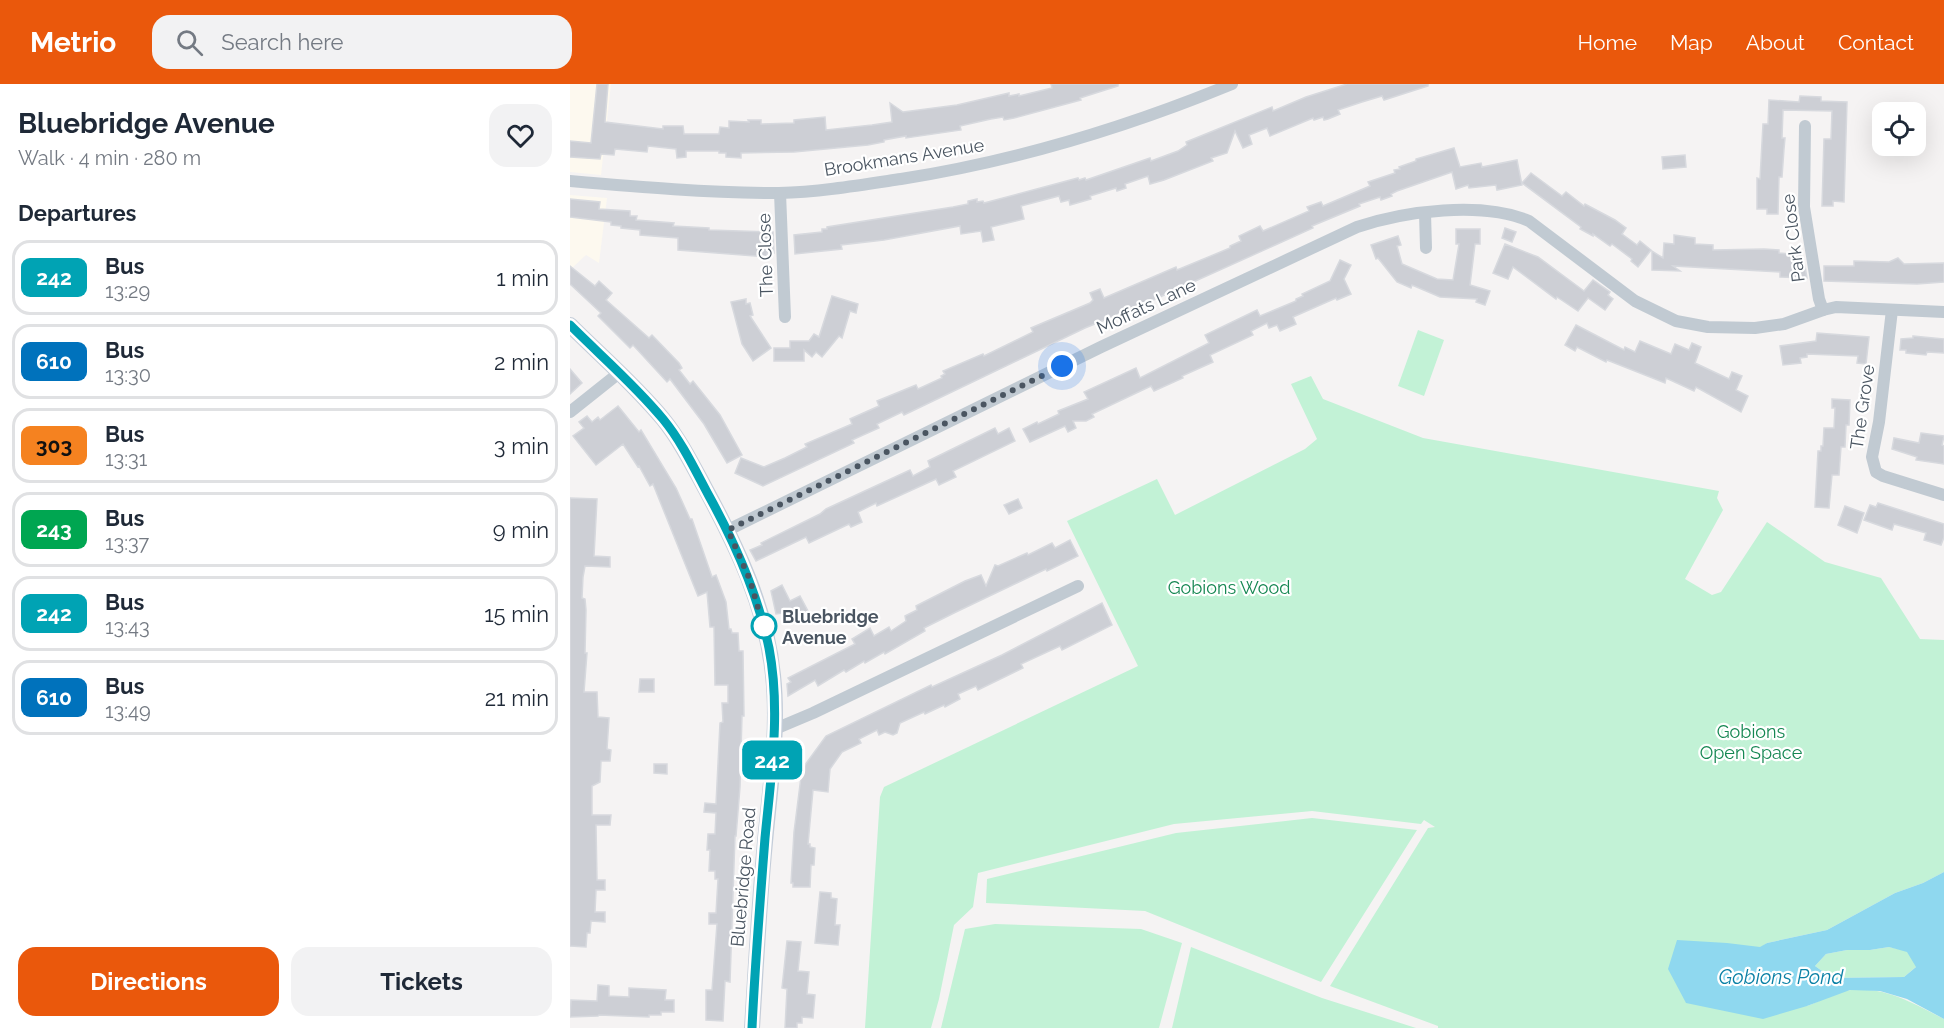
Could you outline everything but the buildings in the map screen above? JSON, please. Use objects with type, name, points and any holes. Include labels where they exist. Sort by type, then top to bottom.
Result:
[{"type":"street","name":"Brookmans Avenue","points":[[570,181],[780,193],[857,186],[942,172],[1063,145],[1166,111],[1232,84]]},
{"type":"street","name":"Park Close","points":[[1805,126],[1804,207],[1819,299],[1823,310]]},
{"type":"street","name":"The Close","points":[[780,193],[785,317]]},
{"type":"street","name":"Moffats Lane","points":[[728,530],[1101,347],[1357,227],[1380,220],[1425,213],[1492,211],[1515,215],[1529,221],[1635,300],[1676,321],[1708,327],[1755,328],[1784,324],[1836,307],[1944,312]]},
{"type":"street","points":[[1425,213],[1426,248]]},
{"type":"street","name":"The Grove","points":[[1892,310],[1879,422],[1872,457],[1873,466],[1876,472],[1883,476],[1944,495]]},
{"type":"street","name":"Bluebridge Road","points":[[570,325],[664,420],[684,449],[728,530],[750,580],[761,615],[773,674],[775,729],[760,890],[752,1028]]},
{"type":"street","points":[[570,412],[619,373]]},
{"type":"street","points":[[775,729],[1078,586]]},
{"type":"shaded area","points":[[570,84],[611,84],[601,175],[570,172]]},
{"type":"shaded area","points":[[570,195],[607,198],[599,263],[586,255],[570,270]]},
{"type":"green space","points":[[1418,330],[1444,340],[1424,396],[1398,386]]},
{"type":"green space","points":[[1311,376],[1323,399],[1423,438],[1719,491],[1717,498],[1723,510],[1685,579],[1712,595],[1721,592],[1767,522],[1825,562],[1881,578],[1920,639],[1944,640],[1944,872],[1923,883],[1895,893],[1827,930],[1753,948],[1807,1006],[1835,994],[1864,989],[1888,993],[1922,1008],[1944,1019],[1944,1028],[1438,1028],[1438,1026],[1330,986],[1428,828],[1435,827],[1424,820],[1421,824],[1312,811],[1174,824],[978,873],[973,907],[954,925],[931,1028],[865,1028],[880,797],[884,787],[1138,666],[1067,521],[1157,479],[1175,515],[1305,449],[1317,439],[1291,384]]},
{"type":"green space","points":[[1312,818],[1417,830],[1321,982],[1145,911],[986,903],[987,879],[1176,833]]},
{"type":"green space","points":[[995,924],[1141,929],[1182,943],[1159,1028],[941,1028],[965,929]]},
{"type":"green space","points":[[1191,947],[1322,998],[1416,1028],[1172,1028]]},
{"type":"green space","points":[[1889,947],[1907,951],[1917,966],[1904,977],[1832,978],[1815,966],[1826,954]]},
{"type":"water","name":"Gobions Pond","points":[[1944,872],[1944,1019],[1907,999],[1880,991],[1850,990],[1763,1019],[1686,1003],[1668,969],[1677,940],[1760,947],[1767,943],[1827,930],[1895,893],[1923,883]],"holes":[[[1889,947],[1907,952],[1916,967],[1904,977],[1832,978],[1815,966],[1826,954],[1847,950]]]},
{"type":"bus line","name":"242","points":[[570,325],[646,399],[684,449],[728,530],[750,580],[761,615],[773,674],[775,729],[760,890],[752,1028]]},
{"type":"place","name":"Bluebridge Avenue","points":[[764,626]]},
{"type":"route","points":[[764,626],[765,632],[750,580],[728,530],[1062,366]]},
{"type":"park label","name":"Gobions Wood","points":[[1229,587]]},
{"type":"park label","name":"Gobions Open Space","points":[[1751,741]]}]
